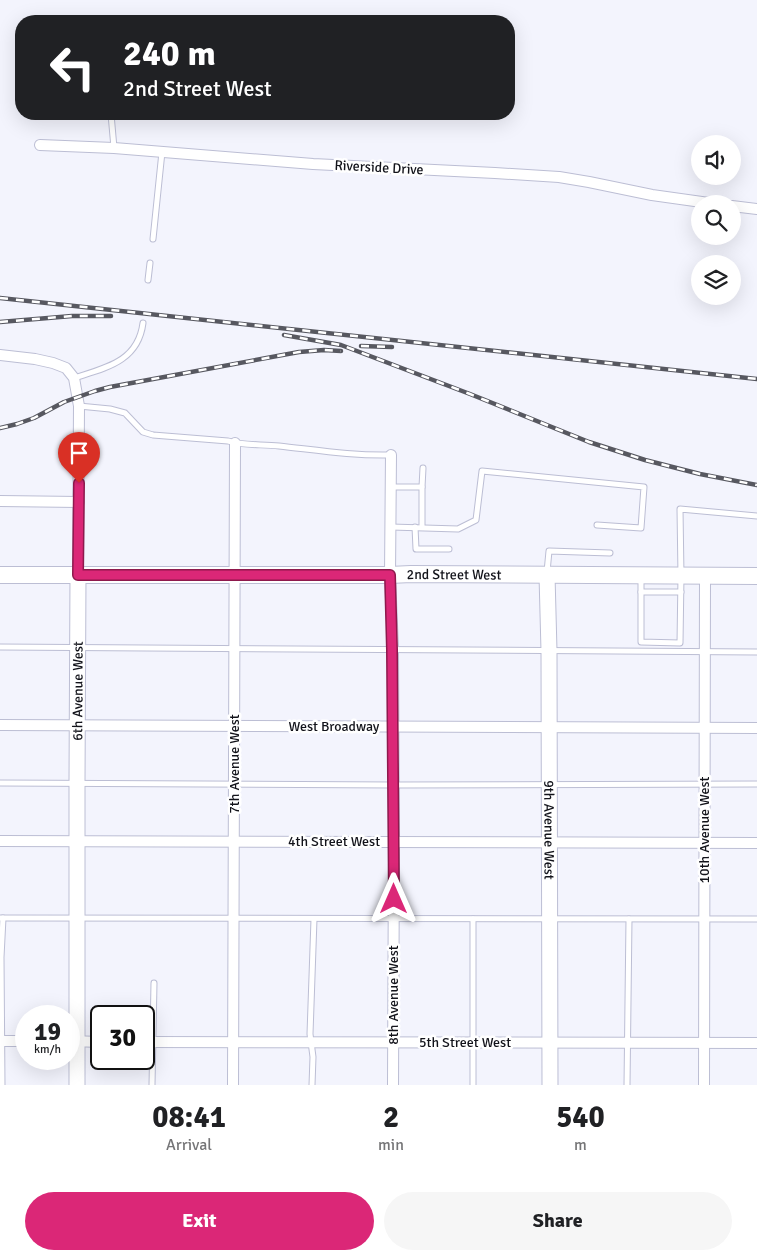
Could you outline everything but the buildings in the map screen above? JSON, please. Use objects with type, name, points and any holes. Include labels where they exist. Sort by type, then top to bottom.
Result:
[{"type":"main road","name":"2nd Street West","points":[[0,575],[547,574],[757,576]]},
{"type":"street","name":"Riverside Drive","points":[[40,145],[114,148],[313,164],[494,172],[559,177],[691,200]]},
{"type":"street","points":[[741,207],[757,209]]},
{"type":"street","points":[[0,355],[53,363],[66,368],[74,378]]},
{"type":"street","name":"6th Avenue West","points":[[74,378],[79,406],[77,918],[74,1005]]},
{"type":"street","name":"7th Avenue West","points":[[233,1085],[235,443]]},
{"type":"street","name":"8th Avenue West","points":[[392,455],[390,575],[394,842],[393,1085]]},
{"type":"street","points":[[0,501],[79,502]]},
{"type":"street","name":"9th Avenue West","points":[[547,574],[549,650],[550,1085]]},
{"type":"street","name":"10th Avenue West","points":[[704,1085],[705,576]]},
{"type":"street","name":"West Broadway","points":[[0,725],[757,728]]},
{"type":"street","name":"4th Street West","points":[[0,841],[757,843]]},
{"type":"street","points":[[1,1041],[15,1041]]},
{"type":"street","name":"5th Street West","points":[[155,1042],[757,1043]]},
{"type":"street","name":"6th Avenue West","points":[[76,1070],[78,1085]]},
{"type":"lane","points":[[112,120],[114,148]]},
{"type":"lane","points":[[153,239],[162,152]]},
{"type":"lane","points":[[148,280],[150,262]]},
{"type":"lane","points":[[74,378],[113,365],[122,360],[130,353],[137,342],[142,332],[143,323]]},
{"type":"lane","points":[[79,406],[110,409],[126,413],[143,432],[153,435],[344,454],[392,455]]},
{"type":"lane","points":[[422,468],[422,528]]},
{"type":"lane","points":[[391,526],[458,528],[476,520],[482,471],[644,487],[641,528],[597,525]]},
{"type":"lane","points":[[391,487],[422,487]]},
{"type":"lane","points":[[641,575],[641,642],[680,643],[680,509],[757,516]]},
{"type":"lane","points":[[416,527],[416,549],[449,549]]},
{"type":"lane","points":[[547,574],[549,552],[610,552]]},
{"type":"lane","points":[[641,592],[681,592]]},
{"type":"lane","points":[[0,647],[757,652]]},
{"type":"lane","points":[[0,783],[757,784]]},
{"type":"lane","points":[[2,1085],[1,918],[757,919]]},
{"type":"lane","points":[[312,1085],[313,1057],[310,1034],[314,919]]},
{"type":"lane","points":[[473,919],[473,1085]]},
{"type":"lane","points":[[627,1085],[629,919]]},
{"type":"lane","points":[[152,1005],[154,983]]},
{"type":"lane","points":[[151,1070],[152,1085]]},
{"type":"railway","points":[[0,298],[757,379]]},
{"type":"railway","points":[[0,322],[72,316],[111,316]]},
{"type":"railway","points":[[284,335],[341,345],[589,442],[645,460],[700,474],[757,485]]},
{"type":"railway","points":[[361,346],[392,347]]},
{"type":"railway","points":[[0,428],[34,418],[64,402],[110,387],[299,352],[341,351]]},
{"type":"route","points":[[79,483],[78,575],[390,575],[394,899]]}]
